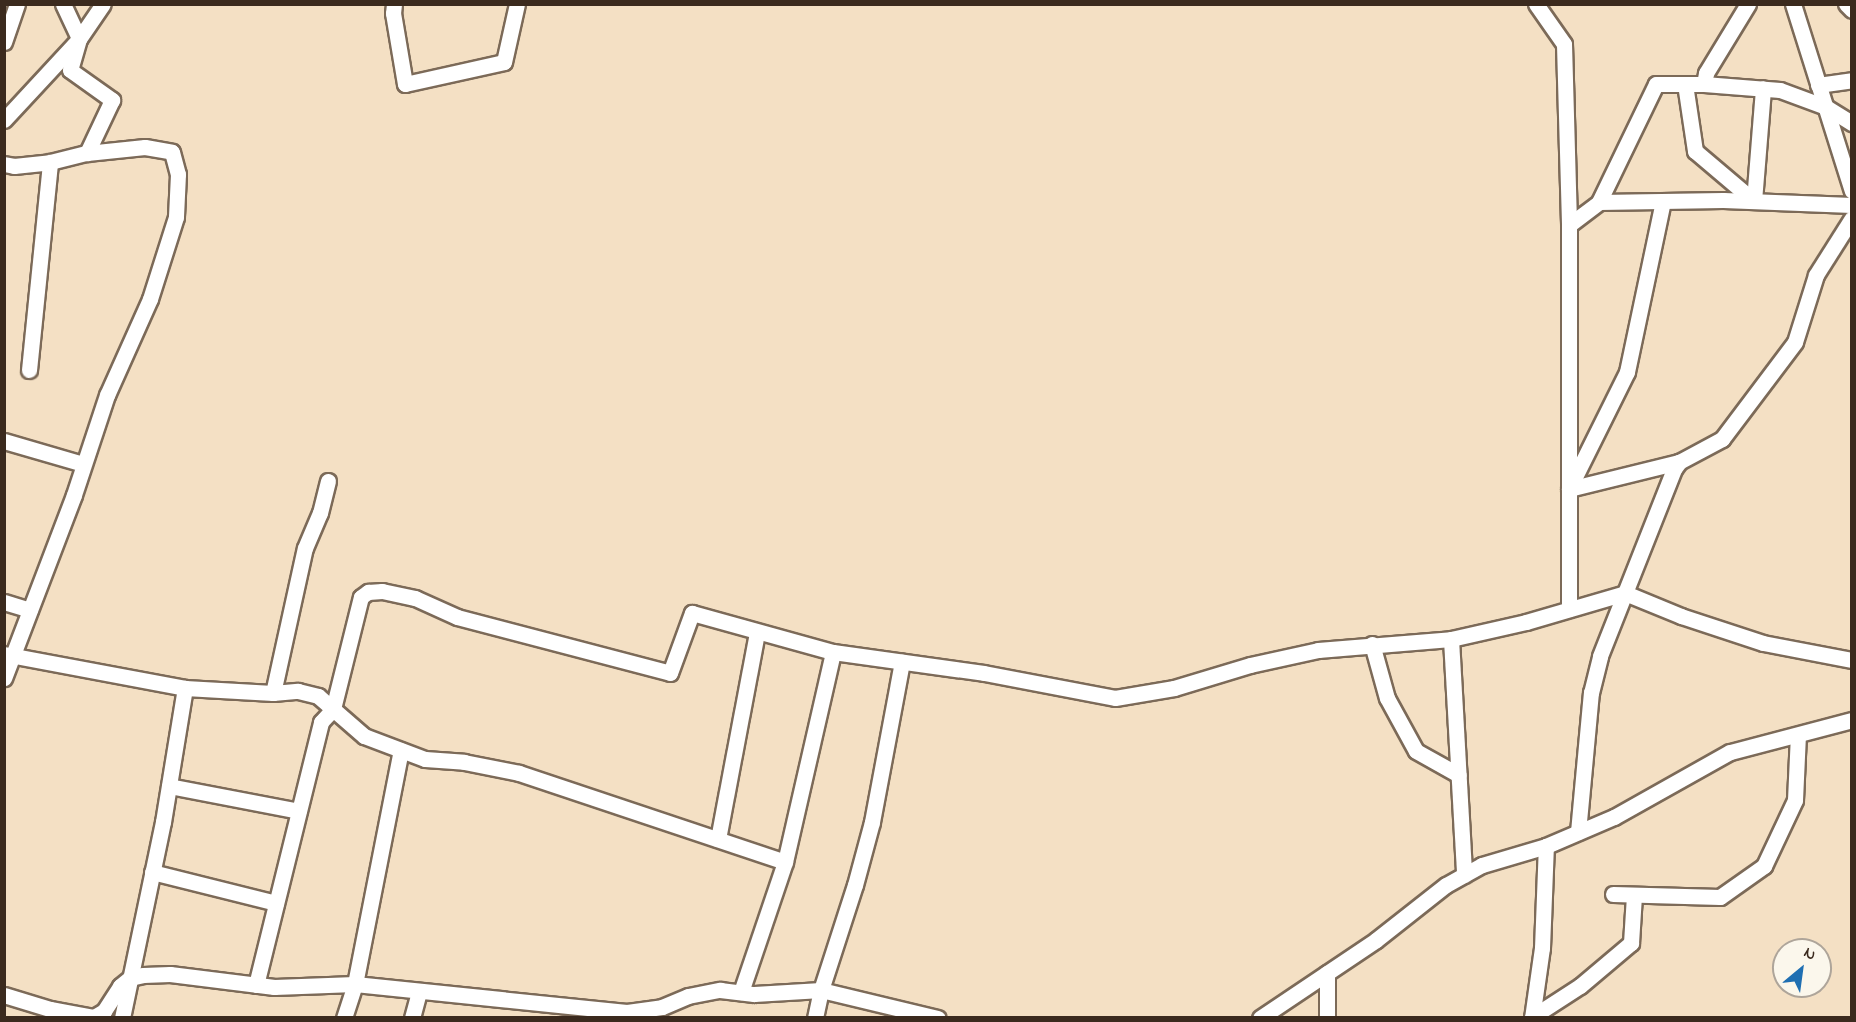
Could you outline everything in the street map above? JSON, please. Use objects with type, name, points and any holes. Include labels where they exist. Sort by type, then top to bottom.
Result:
[{"type":"street","points":[[4,42],[17,4]]},
{"type":"street","points":[[63,4],[79,39],[70,70],[112,100],[87,153]]},
{"type":"street","points":[[4,120],[79,39],[103,4]]},
{"type":"street","points":[[394,4],[393,14],[405,84],[504,62],[517,4]]},
{"type":"street","points":[[1536,4],[1564,44],[1569,225],[1569,609]]},
{"type":"street","points":[[1704,84],[1706,73],[1748,4]]},
{"type":"street","points":[[1793,4],[1851,192]]},
{"type":"street","points":[[1846,4],[1851,10]]},
{"type":"street","points":[[1818,85],[1851,80]]},
{"type":"street","points":[[1569,225],[1599,202],[1656,84],[1704,84],[1780,90],[1826,108],[1851,123]]},
{"type":"street","points":[[1685,84],[1695,151],[1754,201]]},
{"type":"street","points":[[1754,201],[1763,88]]},
{"type":"street","points":[[4,165],[50,162],[87,153],[145,147],[172,152],[178,174],[176,217],[150,299],[107,394],[30,610],[9,655],[4,678]]},
{"type":"street","points":[[29,370],[50,162]]},
{"type":"street","points":[[1569,489],[1627,372],[1663,201]]},
{"type":"street","points":[[1599,202],[1754,201],[1851,205]]},
{"type":"street","points":[[1569,489],[1679,462],[1722,439],[1795,342],[1816,275],[1851,218]]},
{"type":"street","points":[[4,441],[83,464]]},
{"type":"street","points":[[1578,832],[1591,693],[1600,656],[1654,517],[1679,462]]},
{"type":"street","points":[[273,693],[305,548],[320,513],[328,481]]},
{"type":"street","points":[[256,985],[321,722],[333,709],[361,597],[368,592],[382,591],[415,598],[457,617],[670,673],[692,613],[832,652],[984,673],[1115,698],[1174,688],[1250,665],[1318,650],[1451,639],[1625,593],[1681,616],[1763,643],[1851,660]]},
{"type":"street","points":[[4,602],[30,610]]},
{"type":"street","points":[[718,839],[757,632]]},
{"type":"street","points":[[1451,639],[1464,875]]},
{"type":"street","points":[[1372,644],[1387,698],[1416,751],[1459,775]]},
{"type":"street","points":[[741,992],[785,862],[832,652]]},
{"type":"street","points":[[9,655],[185,688],[273,693],[298,691],[318,696],[364,736],[425,759],[464,762],[519,773],[785,862]]},
{"type":"street","points":[[815,1017],[821,990],[855,885],[872,822],[902,662]]},
{"type":"street","points":[[122,1017],[169,786],[185,688]]},
{"type":"street","points":[[1260,1017],[1377,940],[1446,885],[1482,865],[1546,846],[1614,817],[1730,752],[1851,720]]},
{"type":"street","points":[[1613,894],[1720,897],[1764,866],[1795,800],[1798,735]]},
{"type":"street","points":[[344,1017],[355,984],[401,750]]},
{"type":"street","points":[[169,786],[299,812]]},
{"type":"street","points":[[1532,1017],[1542,948],[1546,846]]},
{"type":"street","points":[[152,872],[276,903]]},
{"type":"street","points":[[1532,1017],[1580,986],[1631,943],[1634,895]]},
{"type":"street","points":[[1327,973],[1327,1017]]},
{"type":"street","points":[[4,995],[50,1013],[94,1017],[104,1011],[120,986],[130,978],[170,974],[274,987],[355,984],[579,1012],[662,1012],[688,996],[720,990],[754,994],[821,990],[938,1017]]},
{"type":"street","points":[[412,1017],[419,992]]}]
